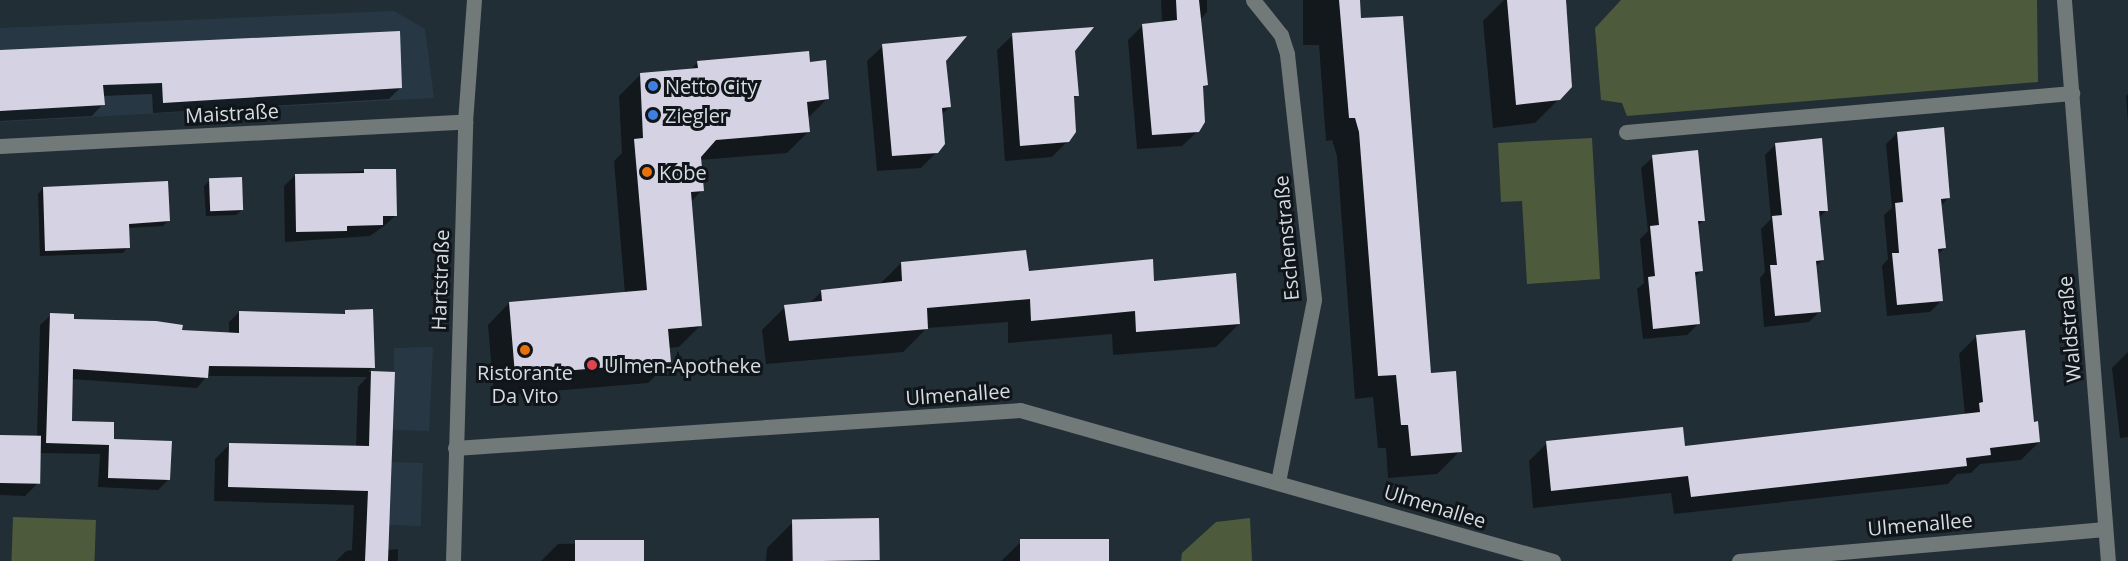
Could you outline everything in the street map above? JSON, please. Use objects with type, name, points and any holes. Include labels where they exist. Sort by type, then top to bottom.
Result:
[{"type":"street","name":"Hartstraße","points":[[453,561],[454,448],[465,123],[474,0]]},
{"type":"street","name":"Eschenstraße","points":[[1253,0],[1281,35],[1287,54],[1314,300],[1278,481]]},
{"type":"street","name":"Waldstraße","points":[[2064,0],[2108,561]]},
{"type":"street","points":[[1626,132],[2072,93]]},
{"type":"street","name":"Maistraße","points":[[0,146],[465,123]]},
{"type":"street","name":"Ulmenallee","points":[[454,448],[1020,410],[1278,481],[1552,561]]},
{"type":"street","name":"Ulmenallee","points":[[1739,561],[2104,529]]},
{"type":"shaded area","points":[[394,11],[425,29],[434,98],[0,122],[0,28]]},
{"type":"shaded area","points":[[433,347],[429,431],[370,429],[371,371],[394,371],[394,348]]},
{"type":"shaded area","points":[[368,461],[423,463],[421,526],[366,524]]},
{"type":"green space","points":[[1621,0],[2037,0],[2038,82],[1627,116],[1622,103],[1601,100],[1595,28]]},
{"type":"green space","points":[[1592,138],[1600,279],[1527,284],[1522,201],[1501,202],[1498,143]]},
{"type":"green space","points":[[13,517],[96,520],[95,561],[11,561]]},
{"type":"green space","points":[[1250,518],[1252,561],[1181,561],[1182,553],[1216,522]]},
{"type":"building","points":[[1176,0],[1199,0],[1208,85],[1203,86],[1205,122],[1199,132],[1152,135],[1142,24],[1177,20]]},
{"type":"building","points":[[1339,0],[1360,0],[1361,18],[1403,16],[1431,373],[1456,371],[1462,452],[1411,456],[1408,425],[1401,425],[1396,375],[1378,376],[1359,132],[1355,118],[1349,118]]},
{"type":"building","points":[[1507,0],[1566,0],[1572,87],[1560,100],[1516,105]]},
{"type":"building","points":[[1094,27],[1075,51],[1079,96],[1074,96],[1076,132],[1069,142],[1020,146],[1012,33]]},
{"type":"building","points":[[400,31],[402,88],[163,103],[162,83],[103,85],[105,105],[0,111],[0,50]]},
{"type":"building","points":[[967,36],[946,61],[951,107],[942,108],[945,144],[938,153],[892,156],[882,44]]},
{"type":"building","points":[[809,51],[810,62],[826,60],[829,99],[807,102],[810,132],[716,140],[701,157],[704,191],[691,192],[702,326],[668,329],[671,362],[515,375],[509,302],[647,290],[634,139],[643,138],[640,73],[698,68],[697,61]]},
{"type":"building","points":[[1944,127],[1950,198],[1941,199],[1946,248],[1938,249],[1943,301],[1897,305],[1892,253],[1899,253],[1895,203],[1903,202],[1897,132]]},
{"type":"building","points":[[1822,138],[1828,211],[1819,211],[1824,260],[1816,261],[1821,312],[1775,316],[1770,265],[1777,265],[1772,216],[1782,215],[1775,143]]},
{"type":"building","points":[[1698,150],[1705,221],[1698,221],[1703,271],[1695,272],[1700,324],[1653,329],[1648,277],[1655,276],[1650,226],[1659,225],[1652,155]]},
{"type":"building","points":[[364,169],[396,169],[397,216],[383,216],[383,225],[347,226],[347,231],[296,232],[295,174],[364,173]]},
{"type":"building","points":[[242,177],[243,210],[210,211],[209,178]]},
{"type":"building","points":[[168,181],[170,221],[129,224],[130,248],[45,251],[43,187]]},
{"type":"building","points":[[1026,250],[1029,271],[1153,259],[1154,281],[1236,273],[1240,324],[1136,332],[1135,311],[1031,321],[1030,299],[927,308],[928,329],[789,341],[784,305],[822,301],[821,290],[902,281],[901,262]]},
{"type":"building","points":[[373,309],[375,368],[209,366],[208,378],[73,369],[72,421],[114,422],[114,439],[172,441],[170,480],[108,478],[109,445],[46,443],[50,313],[74,314],[74,319],[156,321],[183,325],[182,330],[239,333],[239,311],[345,314],[345,310]]},
{"type":"building","points":[[2025,330],[2034,422],[2038,421],[2040,442],[1990,448],[1991,455],[1966,458],[1967,466],[1691,497],[1688,476],[1551,491],[1546,441],[1683,427],[1685,446],[1980,412],[1979,403],[1983,402],[1976,335]]},
{"type":"building","points":[[371,371],[395,372],[388,561],[365,561],[368,491],[228,487],[229,443],[369,446]]},
{"type":"building","points":[[0,435],[41,436],[40,484],[0,483]]},
{"type":"building","points":[[879,518],[880,560],[793,561],[792,520]]},
{"type":"building","points":[[1020,539],[1109,539],[1109,561],[1020,561]]},
{"type":"building","points":[[575,540],[644,540],[644,561],[575,561]]},
{"type":"place","name":"Netto City","points":[[653,86]]},
{"type":"place","name":"Ziegler","points":[[653,115]]},
{"type":"place","name":"Kobe","points":[[647,172]]},
{"type":"place","name":"Ristorante Da Vito","points":[[525,350]]},
{"type":"place","name":"Ulmen-Apotheke","points":[[592,365]]}]
